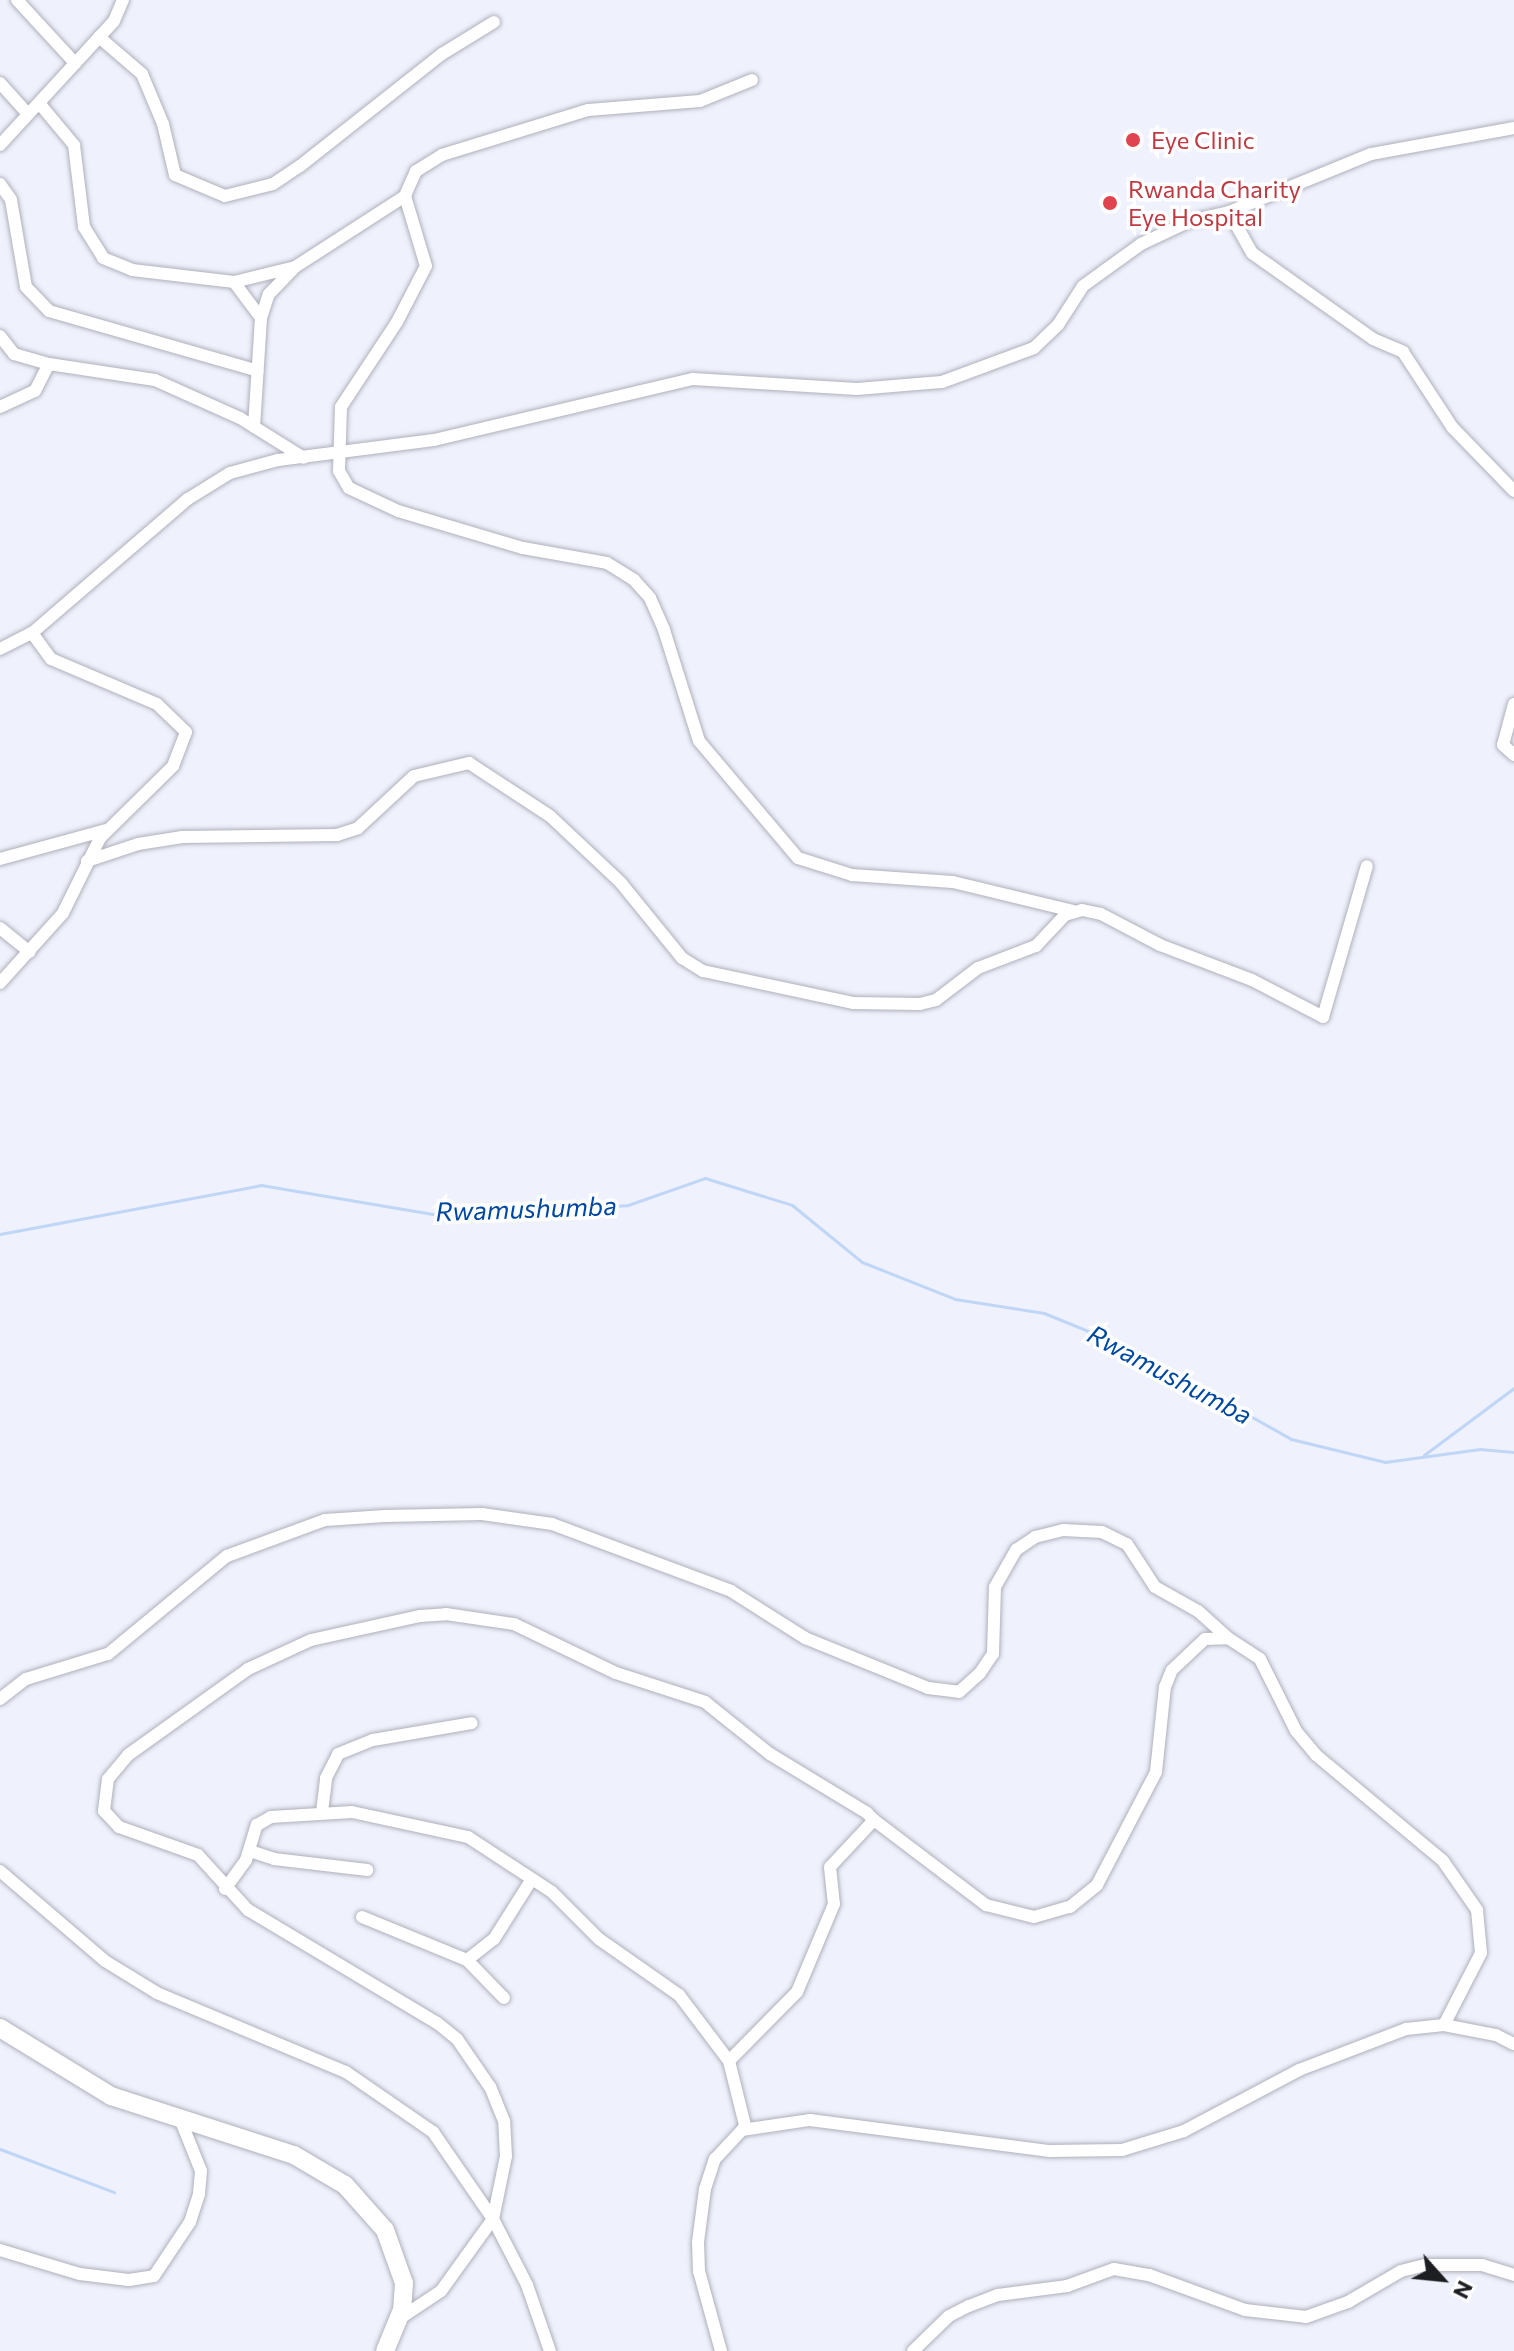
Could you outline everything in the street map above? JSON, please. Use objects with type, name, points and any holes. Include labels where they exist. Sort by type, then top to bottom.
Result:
[{"type":"highway","points":[[0,2028],[80,2080],[181,2121],[294,2155],[345,2185],[372,2211],[391,2243],[404,2283],[399,2319],[385,2351]]},
{"type":"street","points":[[17,0],[75,63]]},
{"type":"street","points":[[0,145],[99,37],[123,0]]},
{"type":"street","points":[[99,37],[142,74],[163,124],[175,175],[194,188],[225,196],[273,184],[442,54],[494,22]]},
{"type":"street","points":[[254,427],[261,318],[269,294],[295,267],[405,196],[416,171],[455,151],[588,110],[700,101],[752,80]]},
{"type":"street","points":[[0,83],[28,114]]},
{"type":"street","points":[[39,103],[74,145],[84,227],[103,258],[132,270],[234,282],[295,267]]},
{"type":"street","points":[[0,649],[32,633],[188,499],[230,473],[515,424],[693,379],[857,389],[942,382],[1034,348],[1058,325],[1083,286],[1141,244],[1190,221],[1229,212],[1371,154],[1514,128]]},
{"type":"street","points":[[0,184],[11,200],[26,287],[49,311],[258,371]]},
{"type":"street","points":[[405,196],[426,266],[397,322],[341,407],[337,455],[349,488],[365,498],[523,548],[607,563],[634,580],[650,598],[664,630],[699,741],[789,853],[852,875],[953,882],[1073,911],[1101,914],[1160,945],[1252,980],[1323,1017],[1367,866]]},
{"type":"street","points":[[1229,212],[1252,253],[1373,339],[1403,352],[1452,427],[1514,491]]},
{"type":"street","points":[[234,282],[261,318]]},
{"type":"street","points":[[0,336],[14,354],[49,364],[155,380],[254,427],[304,458]]},
{"type":"street","points":[[0,407],[35,391],[49,364]]},
{"type":"street","points":[[0,983],[63,913],[87,861],[106,830],[173,766],[186,732],[157,704],[51,659],[32,633]]},
{"type":"street","points":[[1514,704],[1503,745],[1514,755]]},
{"type":"street","points":[[87,861],[138,844],[182,837],[337,835],[358,828],[414,776],[469,763],[550,816],[583,846],[692,966],[767,988],[879,1007],[936,1000],[978,968],[1036,946],[1073,911]]},
{"type":"street","points":[[0,859],[106,830]]},
{"type":"street","points":[[0,928],[30,952]]},
{"type":"street","points":[[0,1699],[26,1679],[108,1654],[227,1556],[325,1520],[482,1514],[552,1524],[731,1591],[805,1638],[928,1688],[959,1692],[980,1673],[993,1654],[995,1587],[1016,1550],[1035,1537],[1063,1530],[1102,1532],[1127,1544],[1155,1587],[1198,1611],[1228,1638],[1245,1646],[1271,1674],[1285,1710],[1316,1755],[1443,1861],[1477,1910],[1481,1953],[1444,2025]]},
{"type":"street","points":[[399,2319],[441,2291],[493,2219],[506,2156],[504,2121],[490,2087],[465,2049],[424,2014],[280,1932],[225,1889],[198,1855],[147,1839],[108,1819],[103,1801],[113,1770],[248,1669],[285,1650],[420,1616],[446,1614],[514,1624],[616,1673],[685,1692],[770,1754],[845,1797],[986,1905],[1034,1917],[1070,1907],[1097,1885],[1156,1772],[1165,1687],[1172,1670],[1205,1639],[1228,1638]]},
{"type":"street","points":[[322,1812],[326,1778],[338,1754],[373,1740],[472,1723]]},
{"type":"street","points":[[225,1889],[250,1851],[261,1821],[322,1812],[395,1818],[468,1837],[532,1879],[611,1948],[679,1995],[729,2061],[746,2129]]},
{"type":"street","points":[[729,2061],[797,1992],[834,1904],[830,1867],[874,1820]]},
{"type":"street","points":[[250,1851],[274,1859],[367,1870]]},
{"type":"street","points":[[0,1871],[105,1961],[157,1993],[311,2055],[380,2090],[448,2147],[493,2219],[527,2285],[550,2351]]},
{"type":"street","points":[[467,1960],[494,1939],[532,1879]]},
{"type":"street","points":[[362,1917],[467,1960],[504,1998]]},
{"type":"street","points":[[721,2351],[699,2271],[698,2242],[715,2159],[728,2140],[746,2129],[810,2120],[1050,2151],[1122,2150],[1184,2131],[1299,2070],[1380,2036],[1444,2025],[1496,2035],[1514,2044]]},
{"type":"street","points":[[0,2250],[80,2274],[129,2280],[154,2276],[190,2222],[199,2194],[201,2171],[181,2121]]},
{"type":"street","points":[[913,2351],[949,2316],[969,2306],[998,2295],[1067,2286],[1114,2269],[1149,2275],[1245,2310],[1306,2317],[1348,2302],[1401,2271],[1425,2265],[1482,2265],[1514,2275]]},
{"type":"waterway","name":"Rwamushumba","points":[[0,1234],[261,1185],[433,1214],[628,1205],[705,1178],[792,1205],[862,1262],[955,1299],[1044,1313],[1132,1349],[1291,1439],[1385,1462],[1480,1449],[1514,1452]]},
{"type":"waterway","points":[[1424,1455],[1514,1388]]},
{"type":"waterway","points":[[0,2149],[114,2192]]},
{"type":"place","name":"Eye Clinic","points":[[1133,140]]},
{"type":"place","name":"Rwanda Charity Eye Hospital","points":[[1110,203]]}]
